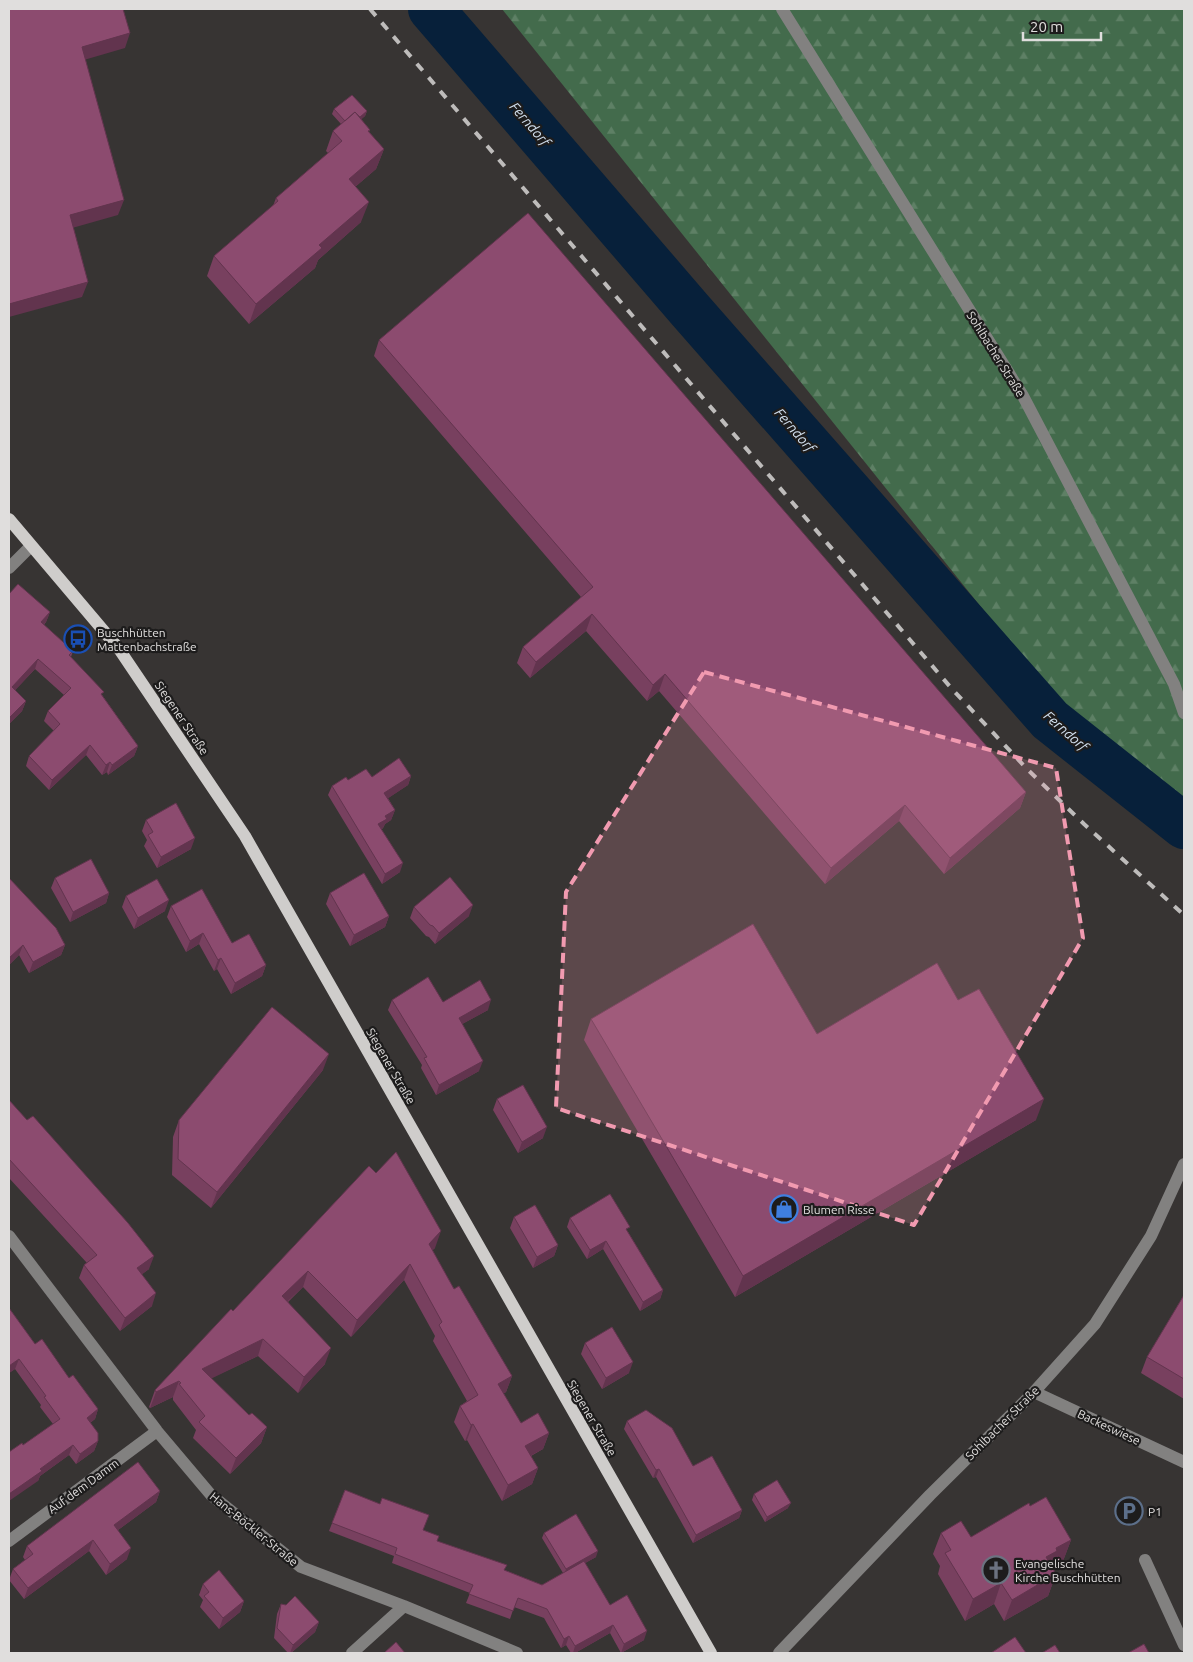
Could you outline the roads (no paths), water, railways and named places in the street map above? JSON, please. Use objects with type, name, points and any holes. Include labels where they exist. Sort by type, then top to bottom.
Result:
[{"type":"main road","name":"Siegener Straße","points":[[9,519],[119,649],[245,836],[711,1653]]},
{"type":"street","name":"Sohlbacher Straße","points":[[782,9],[1023,396],[1174,684],[1184,713]]},
{"type":"street","points":[[9,568],[31,546]]},
{"type":"street","name":"Sohlbacher Straße","points":[[779,1653],[930,1495],[1034,1392],[1095,1324],[1151,1236],[1184,1164]]},
{"type":"street","name":"Hans-Böckler-Straße","points":[[9,1236],[157,1431],[211,1495],[301,1567],[404,1606],[517,1653]]},
{"type":"street","name":"Backeswiese","points":[[1034,1392],[1184,1462]]},
{"type":"street","name":"Auf dem Damm","points":[[9,1541],[157,1431]]},
{"type":"street","points":[[1145,1560],[1184,1645]]},
{"type":"street","points":[[352,1653],[404,1606]]},
{"type":"waterway","name":"Ferndorf","points":[[431,9],[690,310],[1050,720],[1184,826]]},
{"type":"railway","points":[[370,9],[952,689],[1028,770],[1184,915]]},
{"type":"place","name":"Buschhütten Mattenbachstraße","points":[[78,639]]},
{"type":"place","name":"Blumen Risse","points":[[784,1209]]},
{"type":"place","name":"P1","points":[[1129,1511]]},
{"type":"place","name":"Evangelische Kirche Buschhütten","points":[[996,1570]]}]
